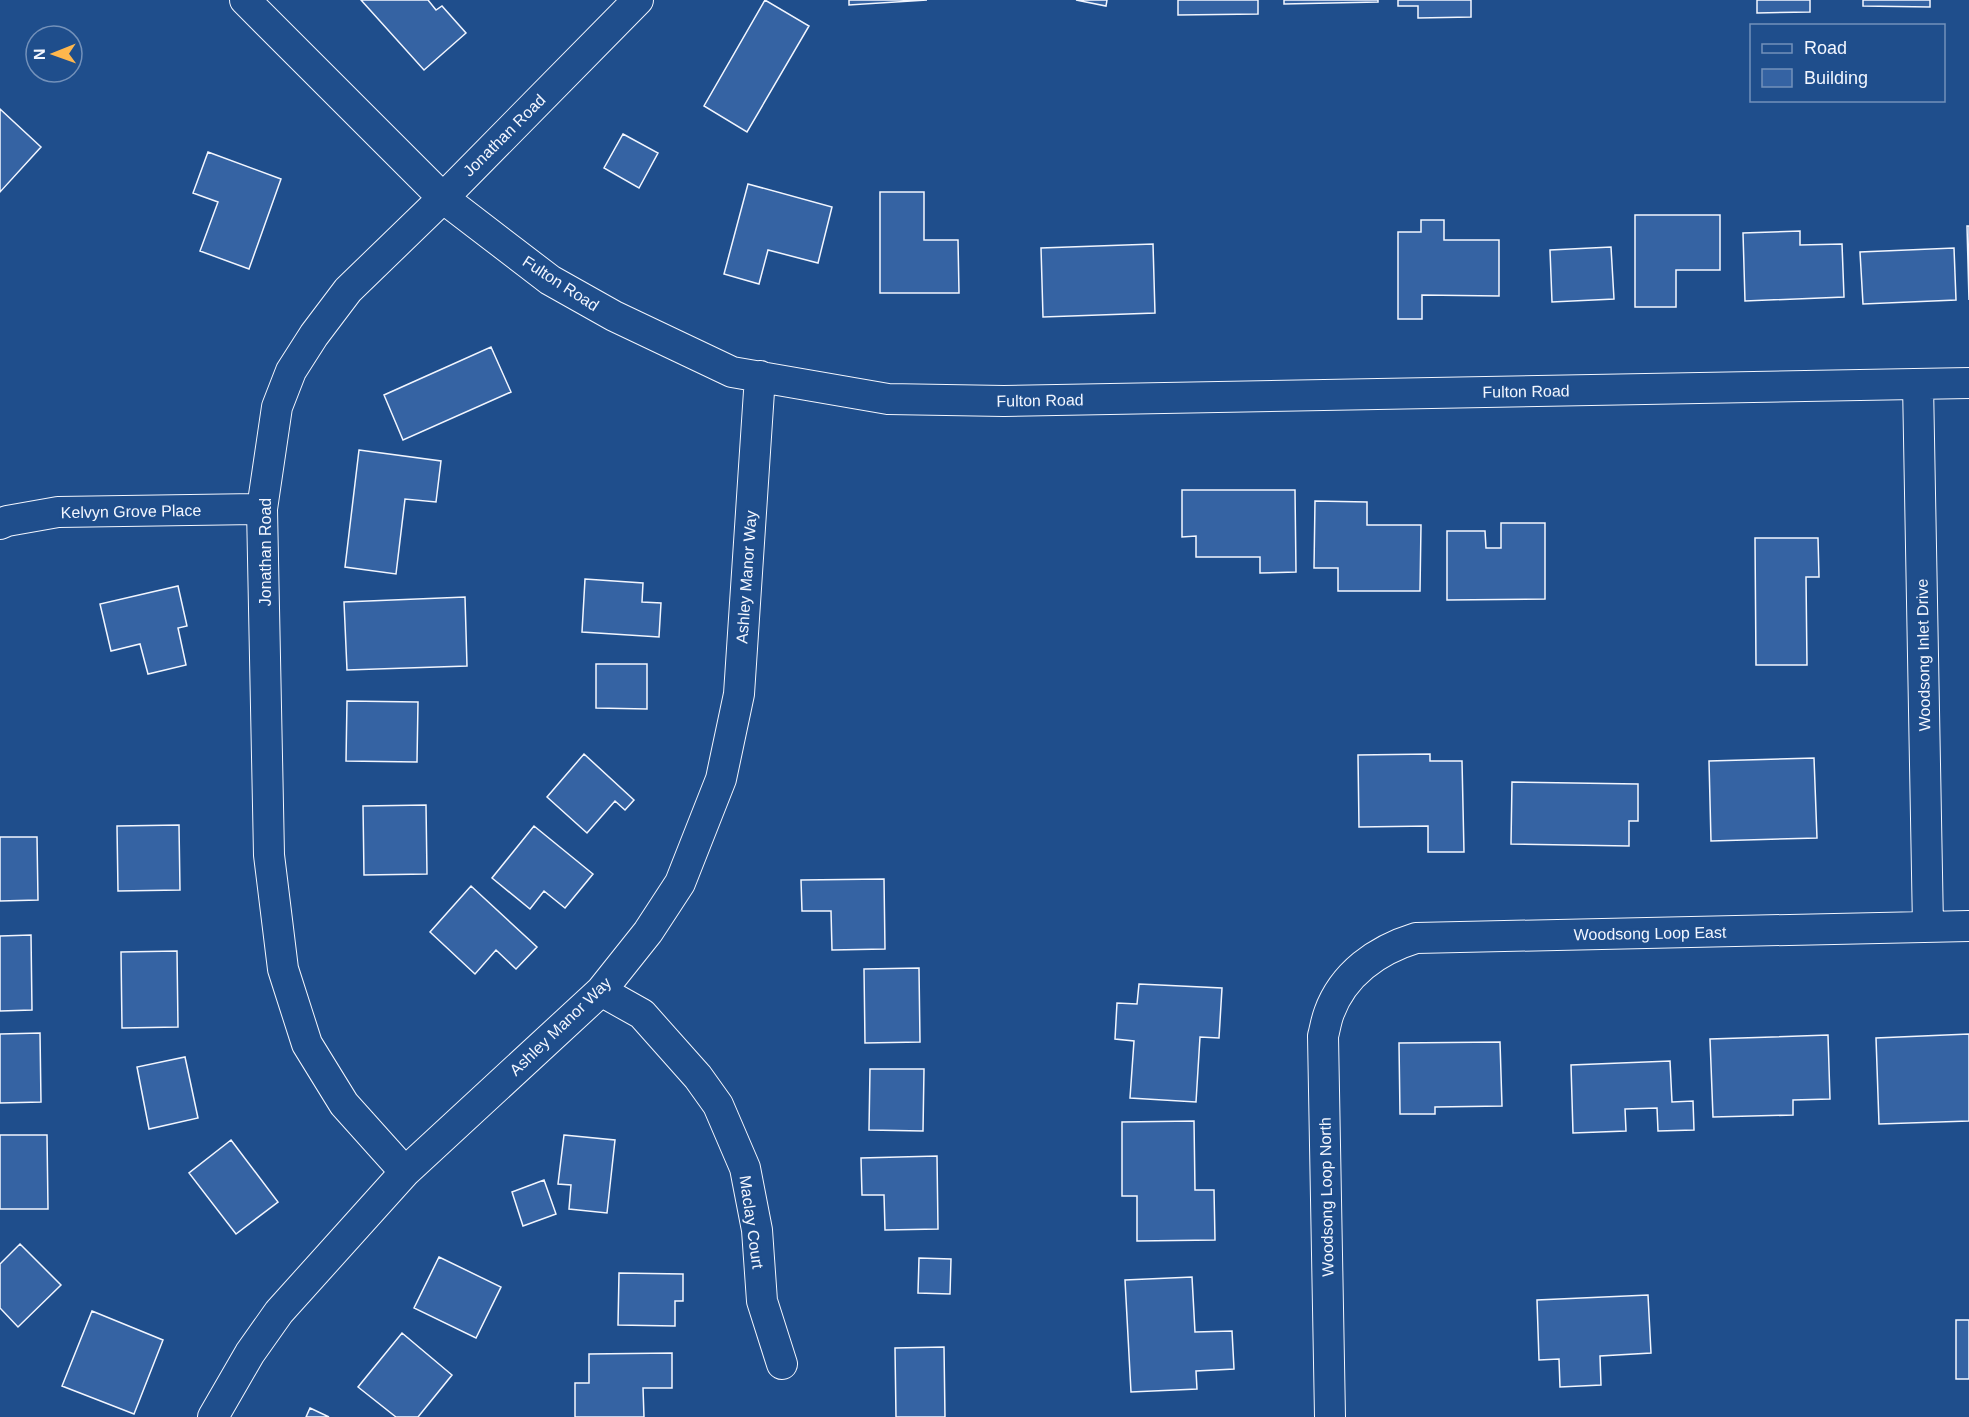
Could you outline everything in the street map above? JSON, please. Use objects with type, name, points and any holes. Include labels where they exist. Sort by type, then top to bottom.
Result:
[{"type":"street","name":"Jonathan Road","points":[[405,1172],[344,1104],[313,1054],[307,1044],[283,969],[269,855],[262,509],[277,407],[291,371],[314,335],[348,290],[638,0]]},
{"type":"street","name":"Fulton Road","points":[[257,4],[442,198],[550,280],[614,316],[732,372],[888,399],[1004,401],[1969,383]]},
{"type":"street","name":"Ashley Manor Way","points":[[213,1417],[250,1353],[279,1312],[405,1172],[601,991],[648,932],[680,883],[721,779],[739,694],[760,376]]},
{"type":"street","name":"Woodsong Inlet Drive","points":[[1918,384],[1928,927]]},
{"type":"street","name":"Kelvyn Grove Place","points":[[0,524],[58,512],[262,509]]},
{"type":"street","name":"Woodsong Loop East","points":[[1346,982],[1365,962],[1395,944],[1416,938],[1969,926]]},
{"type":"street","name":"Woodsong Loop North","points":[[1330,1417],[1323,1036],[1329,1012],[1346,982]]},
{"type":"street","name":"Maclay Court","points":[[601,991],[642,1014],[698,1077],[718,1105],[745,1168],[757,1230],[762,1300],[782,1364]]},
{"type":"building","points":[[361,0],[428,0],[436,10],[442,6],[466,33],[424,70]]},
{"type":"building","points":[[765,0],[809,26],[747,132],[704,106]]},
{"type":"building","points":[[849,0],[927,0],[849,5]]},
{"type":"building","points":[[1076,0],[1107,0],[1106,6]]},
{"type":"building","points":[[1178,0],[1258,0],[1258,14],[1178,15]]},
{"type":"building","points":[[1284,0],[1378,0],[1378,2],[1284,4]]},
{"type":"building","points":[[1398,0],[1471,0],[1471,17],[1418,18],[1418,6],[1398,6]]},
{"type":"building","points":[[1757,0],[1810,0],[1810,12],[1757,13]]},
{"type":"building","points":[[1863,0],[1930,0],[1930,7],[1863,6]]},
{"type":"building","points":[[0,109],[41,147],[0,192]]},
{"type":"building","points":[[623,134],[658,153],[639,188],[604,168]]},
{"type":"building","points":[[208,152],[281,179],[249,269],[200,251],[218,202],[193,193]]},
{"type":"building","points":[[748,184],[832,207],[818,263],[768,250],[759,284],[724,274]]},
{"type":"building","points":[[880,192],[924,192],[924,240],[958,240],[959,293],[880,293]]},
{"type":"building","points":[[1635,215],[1720,215],[1720,270],[1676,270],[1676,307],[1635,307]]},
{"type":"building","points":[[1421,220],[1444,220],[1444,240],[1499,240],[1499,296],[1422,295],[1422,319],[1398,319],[1398,232],[1421,232]]},
{"type":"building","points":[[1967,226],[1969,226],[1969,300]]},
{"type":"building","points":[[1800,231],[1800,245],[1842,244],[1844,297],[1745,301],[1743,233]]},
{"type":"building","points":[[1153,244],[1155,313],[1043,317],[1041,248]]},
{"type":"building","points":[[1611,247],[1614,299],[1552,302],[1550,250]]},
{"type":"building","points":[[1954,248],[1956,300],[1863,304],[1860,252]]},
{"type":"building","points":[[491,347],[511,392],[403,440],[384,395]]},
{"type":"building","points":[[359,450],[441,461],[436,502],[405,499],[396,574],[345,567]]},
{"type":"building","points":[[1182,490],[1295,490],[1296,572],[1260,573],[1260,557],[1196,557],[1196,536],[1182,537]]},
{"type":"building","points":[[1315,501],[1367,502],[1367,525],[1421,525],[1420,591],[1338,591],[1338,568],[1314,568]]},
{"type":"building","points":[[1501,523],[1545,523],[1545,599],[1447,600],[1447,531],[1485,531],[1486,548],[1501,548]]},
{"type":"building","points":[[1755,538],[1818,538],[1819,577],[1806,577],[1807,665],[1756,665]]},
{"type":"building","points":[[585,579],[643,583],[642,602],[661,603],[659,637],[582,632]]},
{"type":"building","points":[[178,586],[187,626],[178,628],[186,665],[148,674],[140,644],[111,651],[100,604]]},
{"type":"building","points":[[465,597],[467,666],[347,670],[344,602]]},
{"type":"building","points":[[596,664],[647,664],[647,709],[596,708]]},
{"type":"building","points":[[347,701],[418,702],[417,762],[346,761]]},
{"type":"building","points":[[584,754],[634,800],[625,810],[615,801],[587,833],[547,797]]},
{"type":"building","points":[[1430,754],[1430,761],[1462,761],[1464,852],[1428,852],[1428,826],[1359,827],[1358,755]]},
{"type":"building","points":[[1814,758],[1817,838],[1711,841],[1709,761]]},
{"type":"building","points":[[1512,782],[1638,784],[1638,821],[1629,821],[1629,846],[1511,844]]},
{"type":"building","points":[[426,805],[427,874],[364,875],[363,806]]},
{"type":"building","points":[[179,825],[180,890],[118,891],[117,826]]},
{"type":"building","points":[[534,826],[593,874],[565,908],[544,891],[530,909],[492,878]]},
{"type":"building","points":[[0,837],[37,837],[38,900],[0,901]]},
{"type":"building","points":[[884,879],[885,949],[832,950],[831,911],[802,911],[801,880]]},
{"type":"building","points":[[471,886],[537,947],[516,969],[496,950],[475,974],[430,932]]},
{"type":"building","points":[[31,935],[32,1010],[0,1011],[0,936]]},
{"type":"building","points":[[177,951],[178,1027],[122,1028],[121,952]]},
{"type":"building","points":[[919,968],[920,1042],[865,1043],[864,969]]},
{"type":"building","points":[[1139,984],[1222,988],[1219,1038],[1200,1037],[1196,1102],[1130,1098],[1134,1041],[1115,1039],[1117,1003],[1137,1004]]},
{"type":"building","points":[[40,1033],[41,1102],[0,1103],[0,1034]]},
{"type":"building","points":[[1969,1034],[1969,1121],[1879,1124],[1876,1038]]},
{"type":"building","points":[[1828,1035],[1830,1099],[1793,1100],[1793,1115],[1713,1117],[1710,1039]]},
{"type":"building","points":[[1500,1042],[1502,1106],[1435,1107],[1435,1114],[1400,1114],[1399,1043]]},
{"type":"building","points":[[185,1057],[198,1118],[149,1129],[137,1067]]},
{"type":"building","points":[[1670,1061],[1672,1102],[1693,1101],[1694,1130],[1658,1131],[1657,1108],[1625,1109],[1626,1131],[1573,1133],[1571,1065]]},
{"type":"building","points":[[870,1069],[924,1069],[923,1131],[869,1130]]},
{"type":"building","points":[[1194,1121],[1195,1190],[1214,1190],[1215,1240],[1137,1241],[1137,1196],[1122,1196],[1122,1122]]},
{"type":"building","points":[[0,1135],[47,1135],[48,1209],[0,1209]]},
{"type":"building","points":[[564,1135],[615,1140],[607,1213],[569,1209],[571,1185],[558,1184]]},
{"type":"building","points":[[231,1140],[278,1202],[236,1234],[189,1173]]},
{"type":"building","points":[[937,1156],[938,1229],[885,1230],[884,1195],[862,1195],[861,1158]]},
{"type":"building","points":[[544,1180],[556,1214],[523,1226],[512,1192]]},
{"type":"building","points":[[20,1244],[61,1285],[18,1327],[0,1308],[0,1264]]},
{"type":"building","points":[[439,1257],[501,1287],[476,1338],[414,1308]]},
{"type":"building","points":[[919,1258],[951,1259],[950,1294],[918,1293]]},
{"type":"building","points":[[619,1273],[683,1274],[683,1301],[675,1301],[675,1326],[618,1325]]},
{"type":"building","points":[[1192,1277],[1195,1332],[1232,1331],[1234,1369],[1196,1371],[1197,1389],[1131,1392],[1125,1280]]},
{"type":"building","points":[[1648,1295],[1651,1353],[1600,1356],[1601,1385],[1560,1387],[1559,1359],[1539,1360],[1537,1300]]},
{"type":"building","points":[[92,1311],[163,1340],[134,1414],[62,1386]]},
{"type":"building","points":[[1956,1320],[1969,1320],[1969,1379],[1956,1379]]},
{"type":"building","points":[[402,1333],[452,1375],[418,1417],[396,1417],[358,1387]]},
{"type":"building","points":[[944,1347],[945,1417],[896,1417],[895,1348]]},
{"type":"building","points":[[672,1353],[672,1388],[643,1388],[644,1417],[575,1417],[575,1383],[589,1383],[589,1354]]},
{"type":"building","points":[[310,1408],[329,1417],[306,1417]]}]
